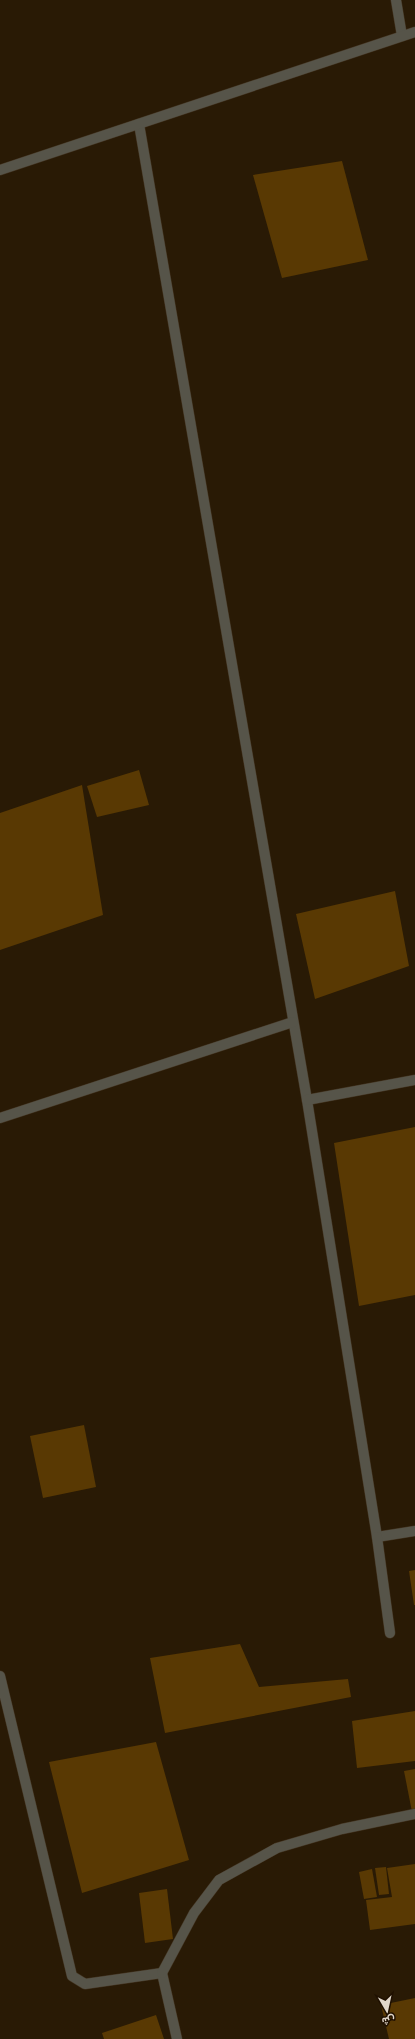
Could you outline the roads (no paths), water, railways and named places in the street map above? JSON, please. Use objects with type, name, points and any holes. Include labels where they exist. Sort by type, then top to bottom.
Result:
[{"type":"street","points":[[396,0],[402,36]]},
{"type":"street","points":[[0,170],[415,32]]},
{"type":"street","points":[[139,124],[307,1100],[377,1537],[390,1633]]},
{"type":"street","points":[[0,1118],[293,1022]]},
{"type":"street","points":[[307,1100],[415,1080]]},
{"type":"street","points":[[377,1537],[415,1531]]},
{"type":"street","points":[[0,1676],[72,1976],[85,1984],[162,1974]]},
{"type":"street","points":[[177,2039],[162,1974],[194,1913],[219,1880],[277,1848],[342,1829],[415,1814]]}]
